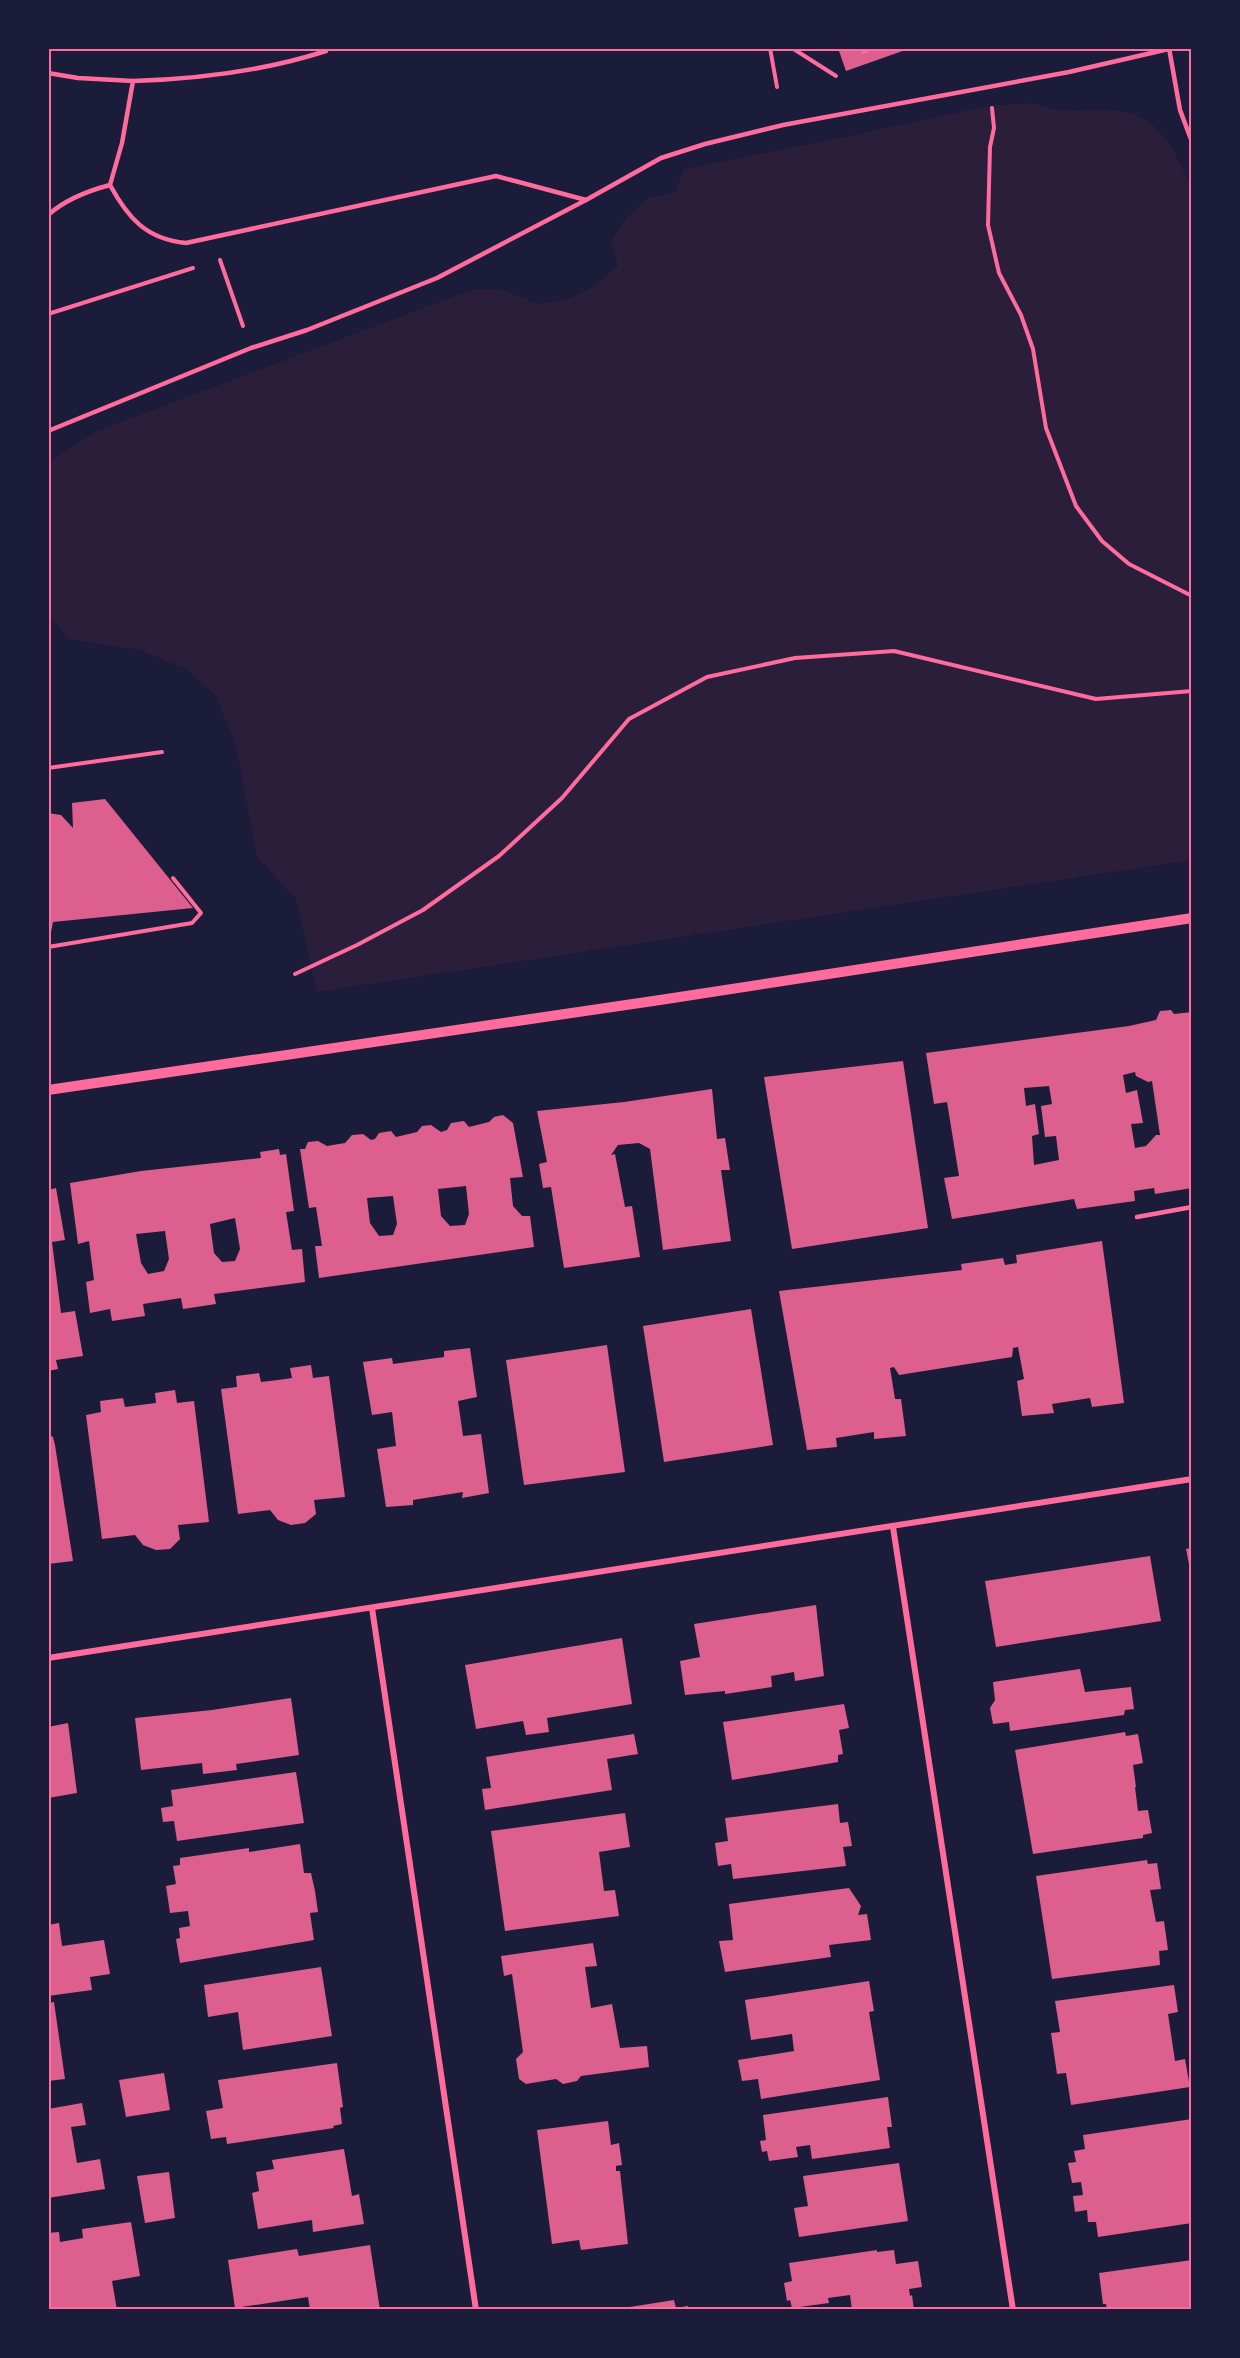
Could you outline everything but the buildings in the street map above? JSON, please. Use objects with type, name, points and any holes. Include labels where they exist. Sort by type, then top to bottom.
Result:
[{"type":"street","points":[[48,1090],[660,1000],[1192,918]]},
{"type":"street","points":[[48,1658],[1192,1479]]},
{"type":"street","points":[[893,1527],[1013,2310]]},
{"type":"street","points":[[372,1608],[476,2310]]},
{"type":"lane","points":[[48,431],[251,348],[307,330],[437,278],[661,158],[705,144],[783,125],[1069,72],[1170,48],[1180,110],[1192,142]]},
{"type":"lane","points":[[48,73],[78,78],[133,81],[175,80],[274,66],[326,51]]},
{"type":"lane","points":[[133,81],[122,143],[110,185],[124,210],[164,241],[186,243],[496,176],[586,200]]},
{"type":"lane","points":[[48,215],[58,206],[87,191],[110,185]]},
{"type":"lane","points":[[1137,1217],[1192,1207]]},
{"type":"path","points":[[770,48],[777,87]]},
{"type":"path","points":[[792,48],[836,76]]},
{"type":"path","points":[[863,52],[873,48]]},
{"type":"path","points":[[989,86],[994,128],[990,147],[988,225],[999,273],[1034,349],[1046,428],[1076,506],[1102,541],[1130,564],[1192,596]]},
{"type":"path","points":[[209,263],[219,259],[244,330]]},
{"type":"path","points":[[48,314],[198,266]]},
{"type":"path","points":[[295,974],[423,910],[499,856],[562,798],[629,719],[707,677],[795,658],[894,651],[1096,699],[1192,691]]},
{"type":"path","points":[[48,768],[162,752]]},
{"type":"path","points":[[48,947],[192,923],[201,913],[173,878]]},
{"type":"shaded area","points":[[1032,103],[1054,109],[1121,111],[1145,120],[1156,128],[1167,141],[1192,186],[1192,860],[317,992],[296,899],[257,857],[236,746],[216,696],[187,670],[140,650],[68,639],[48,614],[48,462],[97,431],[474,289],[500,289],[538,304],[565,300],[592,288],[618,266],[611,241],[627,217],[650,197],[675,193],[684,169],[987,106]]}]
